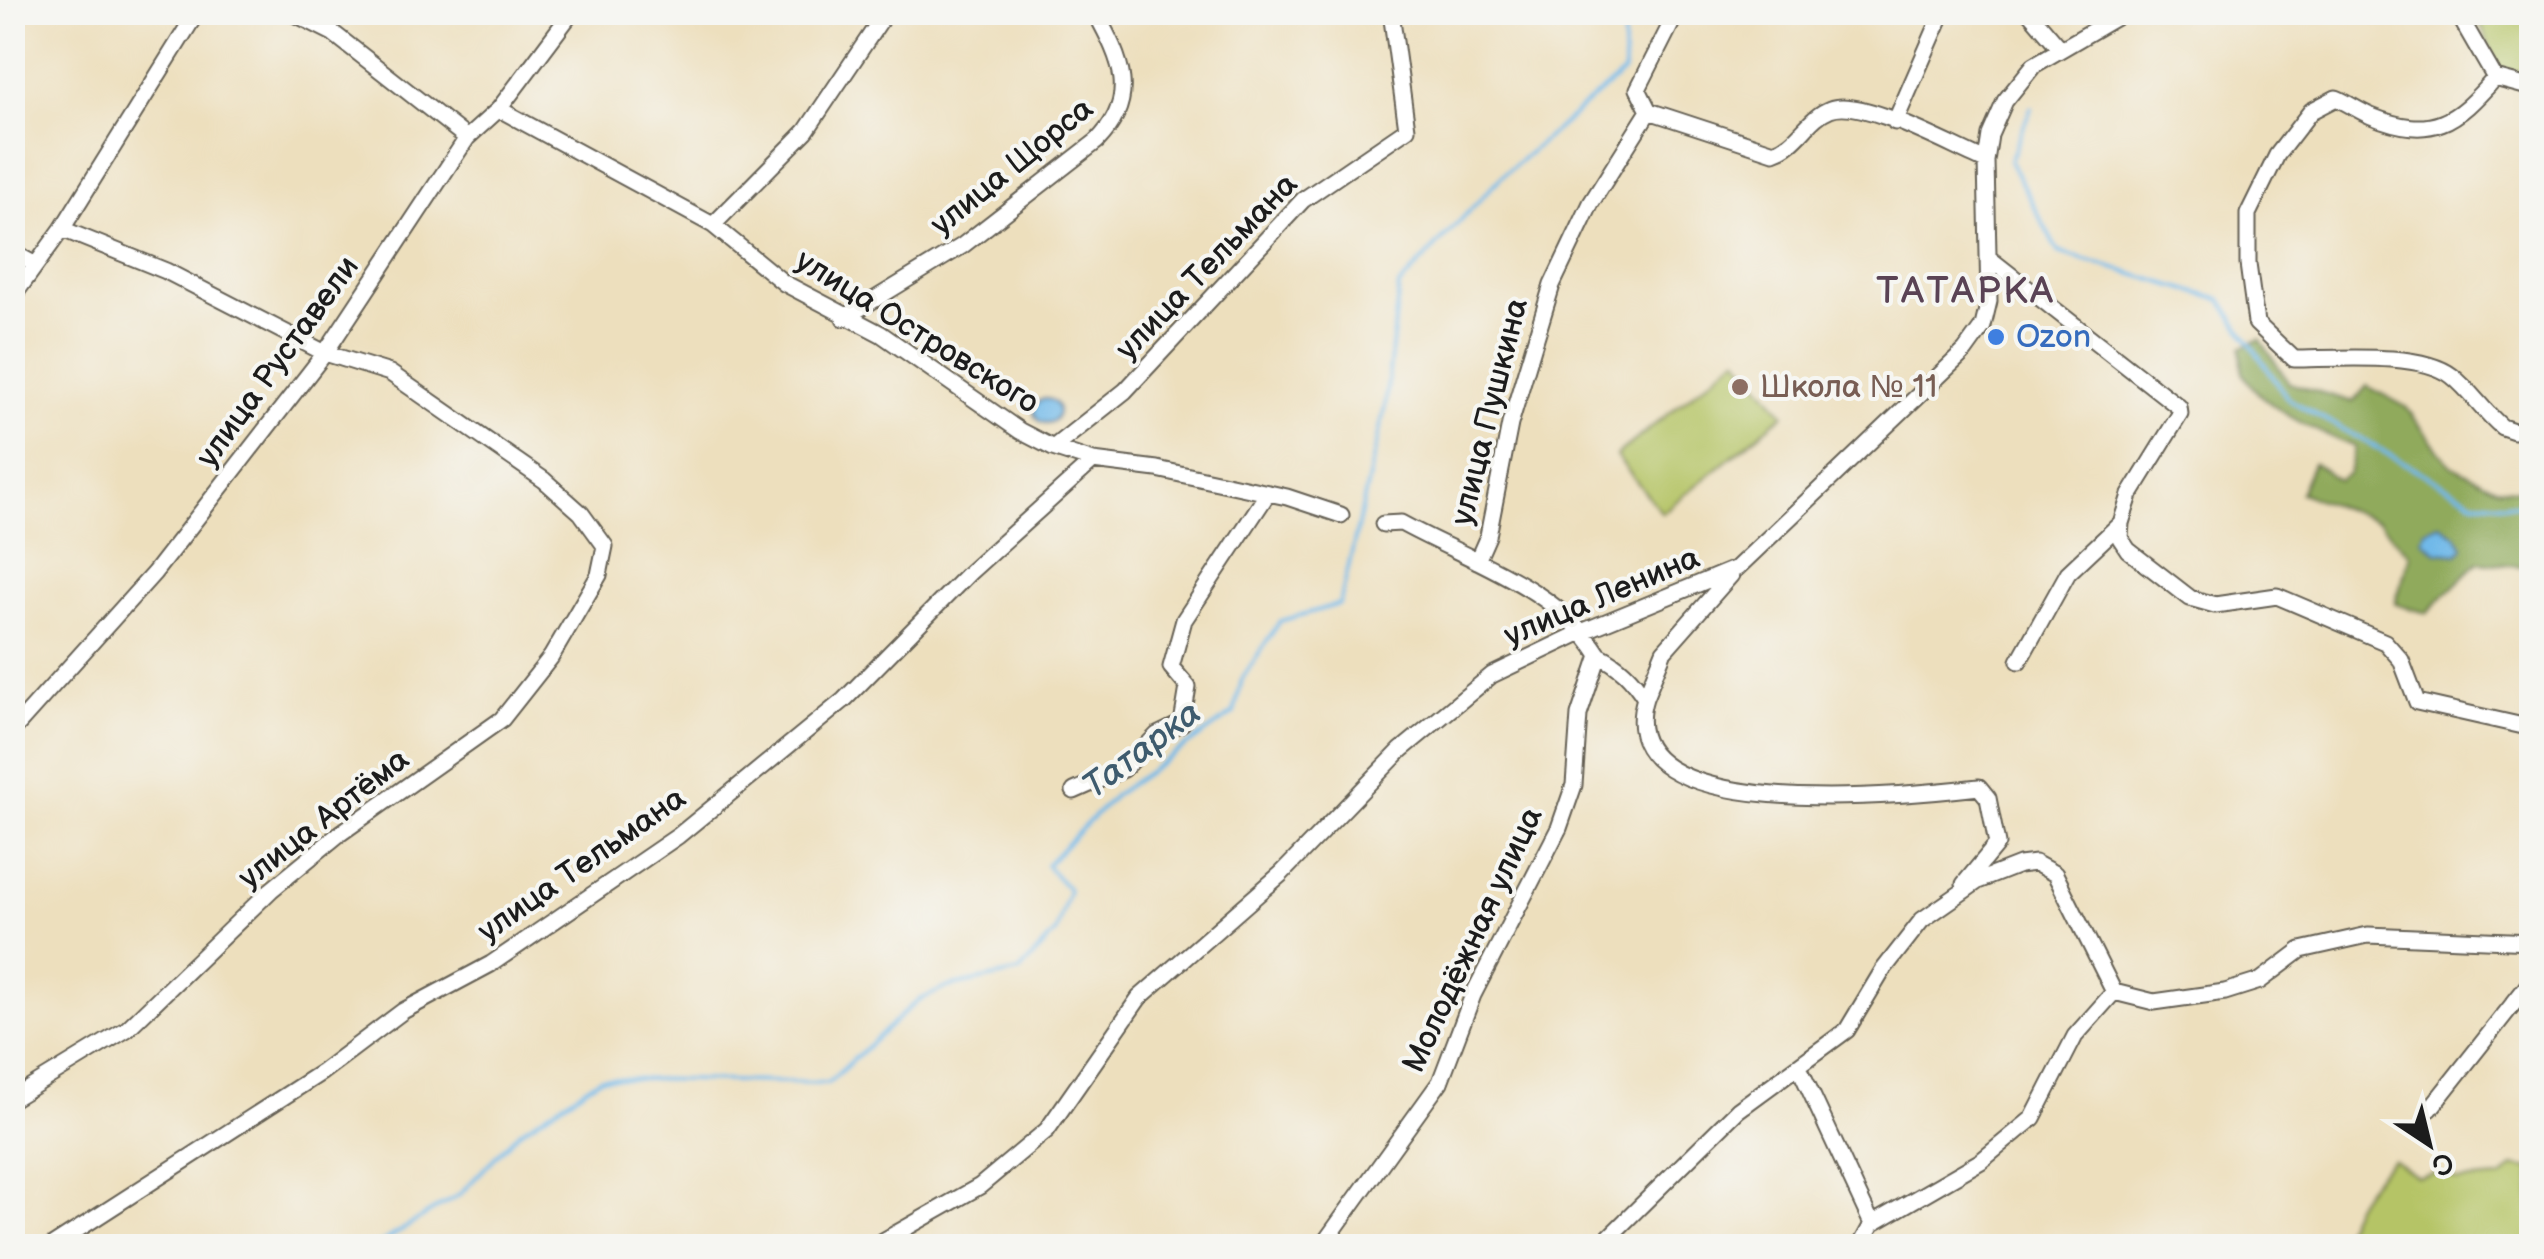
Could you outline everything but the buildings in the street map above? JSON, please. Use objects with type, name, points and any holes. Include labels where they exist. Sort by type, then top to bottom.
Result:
[{"type":"street","points":[[12,298],[62,229],[197,12]]},
{"type":"street","points":[[291,12],[333,34],[467,138]]},
{"type":"street","name":"улица Руставели","points":[[12,732],[154,573],[326,353],[467,138],[499,109],[572,12]]},
{"type":"street","points":[[713,225],[806,130],[886,12]]},
{"type":"street","name":"улица Щорса","points":[[844,318],[962,246],[1116,122],[1125,99],[1121,73],[1096,12]]},
{"type":"street","name":"улица Тельмана","points":[[1053,448],[1125,391],[1303,200],[1406,129],[1390,12]]},
{"type":"street","points":[[1676,12],[1638,89],[1648,111],[1774,152],[1794,142],[1813,119],[1838,106],[1855,107],[1986,161]]},
{"type":"street","points":[[1895,122],[1944,12]]},
{"type":"street","points":[[2028,12],[2060,48]]},
{"type":"street","name":"улица Ленина","points":[[874,1246],[980,1186],[1047,1130],[1139,998],[1281,874],[1400,750],[1492,675],[1584,631],[1737,568],[1965,351],[1983,326],[1990,259],[1986,161],[1990,135],[2005,101],[2034,65],[2125,12]]},
{"type":"street","points":[[2457,12],[2495,78],[2532,88]]},
{"type":"street","points":[[2495,78],[2447,125],[2387,122],[2336,98],[2311,111],[2277,154],[2248,214],[2248,264],[2256,323],[2294,359],[2377,359],[2450,374],[2502,427],[2514,431],[2532,428]]},
{"type":"street","name":"улица Островского","points":[[499,109],[713,225],[784,283],[844,318],[881,334],[1020,431],[1053,448],[1092,461],[1157,469],[1268,493],[1341,516]]},
{"type":"street","name":"улица Пушкина","points":[[1477,561],[1488,536],[1510,424],[1552,285],[1591,202],[1648,111]]},
{"type":"street","points":[[62,229],[166,271],[326,353]]},
{"type":"street","points":[[12,252],[36,265]]},
{"type":"street","points":[[1990,259],[2179,407],[2180,414],[2130,495],[2120,538],[2128,550],[2190,598],[2216,606],[2276,596],[2385,642],[2401,660],[2417,702],[2532,728]]},
{"type":"street","name":"улица Артёма","points":[[12,1100],[128,1029],[272,890],[338,835],[502,719],[534,684],[598,576],[605,546],[599,534],[544,480],[390,373],[326,353]]},
{"type":"street","name":"улица Тельмана","points":[[52,1246],[322,1072],[403,1011],[491,964],[678,836],[844,700],[983,560],[1092,461]]},
{"type":"street","points":[[1074,791],[1124,769],[1157,735],[1182,723],[1188,687],[1172,667],[1184,620],[1268,493]]},
{"type":"street","points":[[1383,524],[1401,523],[1534,592],[1584,631],[1599,654],[1628,674],[1645,698]]},
{"type":"street","points":[[2019,660],[2068,573],[2121,523]]},
{"type":"street","points":[[1737,568],[1664,651],[1638,726],[1650,752],[1682,778],[1748,792],[1872,797],[1979,787],[1988,798],[1997,844],[1952,897]]},
{"type":"street","name":"Молодёжная улица","points":[[1322,1246],[1440,1082],[1472,995],[1559,828],[1574,785],[1579,715],[1599,654]]},
{"type":"street","points":[[1600,1246],[1738,1110],[1847,1030],[1883,970],[1922,920],[1952,897],[2008,868],[2035,863],[2046,867],[2064,884],[2114,992]]},
{"type":"street","points":[[2114,992],[2154,1002],[2225,992],[2260,981],[2301,950],[2368,936],[2532,942]]},
{"type":"street","points":[[2430,1109],[2532,980]]},
{"type":"street","points":[[1860,1246],[1872,1224],[1981,1161],[2033,1118],[2075,1036],[2114,992]]},
{"type":"street","points":[[1798,1067],[1872,1224]]},
{"type":"green space","points":[[2476,13],[2531,13],[2531,80],[2500,73]]},
{"type":"green space","points":[[2260,339],[2289,383],[2353,402],[2367,386],[2406,407],[2449,464],[2496,487],[2531,491],[2531,567],[2478,562],[2427,613],[2395,604],[2410,555],[2378,521],[2300,493],[2313,463],[2339,480],[2349,473],[2355,447],[2292,418],[2251,384],[2243,372],[2241,348]]},
{"type":"green space","points":[[1738,357],[1784,414],[1662,513],[1616,456]]},
{"type":"green space","points":[[2393,1160],[2418,1177],[2437,1173],[2458,1181],[2502,1178],[2513,1166],[2531,1169],[2531,1246],[2340,1246],[2359,1198]]},
{"type":"water","points":[[1046,399],[1055,402],[1055,420],[1046,423],[1037,420],[1034,411],[1037,402]]},
{"type":"water","points":[[2440,524],[2457,536],[2463,547],[2458,554],[2437,552],[2422,540],[2425,530]]},
{"type":"waterway","name":"Татарка","points":[[376,1246],[460,1194],[520,1131],[601,1078],[828,1083],[917,1001],[948,987],[1019,972],[1056,932],[1069,890],[1046,865],[1116,794],[1234,713],[1242,679],[1280,621],[1340,604],[1385,407],[1399,286],[1502,176],[1624,72],[1624,12]]},
{"type":"waterway","points":[[2031,108],[2010,161],[2058,252],[2221,300],[2288,399],[2473,501],[2532,506]]},
{"type":"place","name":"Ozon","points":[[1996,337]]},
{"type":"place","name":"Школа № 11","points":[[1740,387]]},
{"type":"district","name":"ТАТАРКА","points":[[1966,291]]}]
